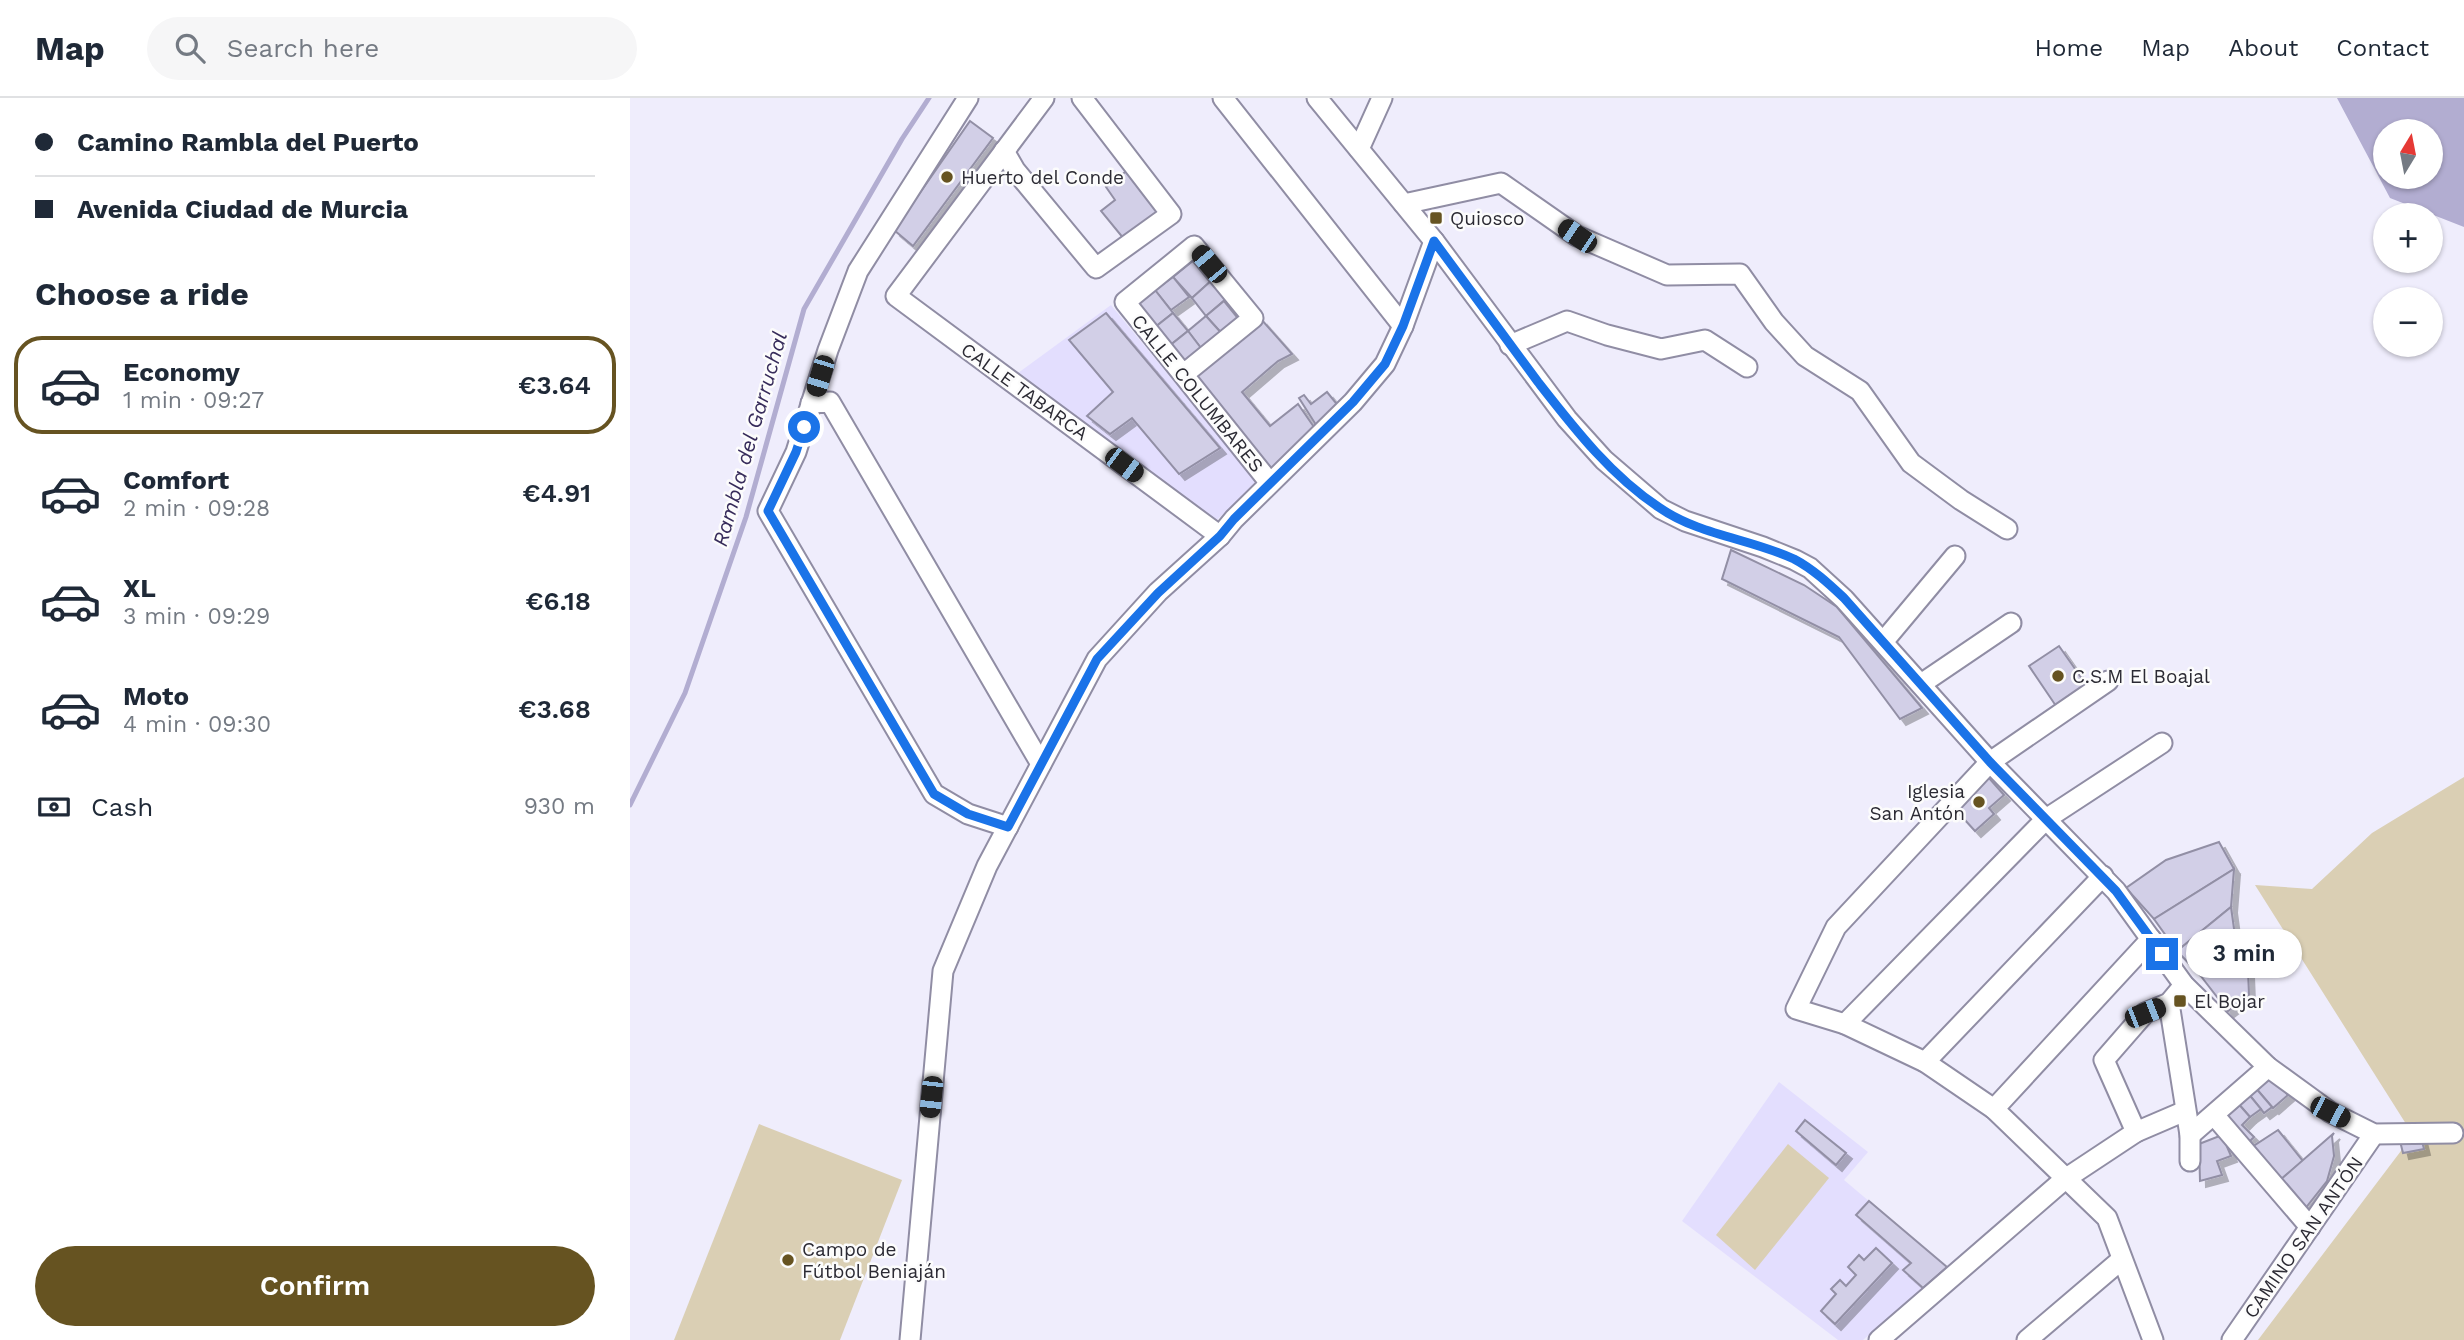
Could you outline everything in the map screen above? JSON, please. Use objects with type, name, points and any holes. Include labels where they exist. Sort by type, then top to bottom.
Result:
[{"type":"street","points":[[968,98],[858,271],[828,350],[796,452],[768,511],[934,794],[968,814],[1008,827]]},
{"type":"street","points":[[1044,98],[1004,151],[1015,170],[1096,268],[1171,214],[1082,98]]},
{"type":"street","points":[[1317,98],[1434,241],[1510,345],[1583,437],[1648,500],[1661,509],[1685,522],[1771,550],[1810,568],[1844,598],[1990,762],[2103,876],[2184,985],[2269,1067],[2330,1112],[2374,1134],[2453,1133]]},
{"type":"street","points":[[1359,149],[1382,98]]},
{"type":"street","points":[[1227,99],[1403,326]]},
{"type":"street","name":"CALLE TABARCA","points":[[1004,151],[896,296],[1220,536]]},
{"type":"street","points":[[1404,204],[1501,183],[1577,236],[1667,275],[1740,274],[1774,322],[1805,356],[1860,391],[1911,463],[1961,500],[2007,529]]},
{"type":"street","points":[[910,1340],[943,971],[987,866],[1097,659],[1158,593],[1220,536],[1353,402],[1385,364],[1403,326],[1434,241]]},
{"type":"street","name":"CALLE COLUMBARES","points":[[1184,374],[1254,318],[1194,246],[1125,302],[1270,484]]},
{"type":"street","points":[[1510,345],[1567,321],[1661,349],[1705,340],[1747,366]]},
{"type":"street","points":[[811,402],[830,402],[1041,764]]},
{"type":"street","points":[[1883,642],[1955,556]]},
{"type":"street","points":[[1921,684],[2011,623]]},
{"type":"street","points":[[2108,681],[1990,762],[1836,927],[1796,1009],[1845,1024],[1925,1062],[1994,1110],[2107,1218],[2153,1340]]},
{"type":"street","points":[[1845,1024],[2046,819],[2162,743]]},
{"type":"street","points":[[1925,1062],[2103,876]]},
{"type":"street","points":[[1994,1110],[2151,939]]},
{"type":"street","points":[[2136,1132],[2104,1060],[2145,1013],[2169,1003],[2184,985]]},
{"type":"street","points":[[2169,1003],[2190,1135],[2190,1161]]},
{"type":"street","points":[[2190,1135],[2269,1067]]},
{"type":"street","points":[[1879,1340],[2065,1179],[2136,1132],[2185,1111]]},
{"type":"street","points":[[2214,1115],[2310,1227]]},
{"type":"street","name":"CAMINO SAN ANTÓN","points":[[2232,1340],[2374,1134]]},
{"type":"street","points":[[2027,1340],[2122,1260]]},
{"type":"shaded area","points":[[2337,98],[2464,98],[2464,227],[2443,219],[2443,203],[2403,203],[2390,198],[2385,189],[2443,189],[2443,119],[2373,119],[2373,166]]},
{"type":"shaded area","points":[[1111,305],[1258,484],[1212,524],[1014,376]]},
{"type":"shaded area","points":[[2464,777],[2464,1340],[2258,1340],[2413,1135],[2255,885],[2312,889],[2372,833]]},
{"type":"shaded area","points":[[1779,1082],[1868,1152],[1844,1180],[1947,1267],[1863,1340],[1838,1340],[1682,1221]]},
{"type":"shaded area","name":"Campo de Fútbol Beniaján","points":[[759,1124],[902,1180],[840,1340],[674,1340]]},
{"type":"shaded area","points":[[1788,1144],[1829,1178],[1755,1270],[1716,1235]]},
{"type":"building","name":"Huerto del Conde","points":[[970,121],[993,138],[913,246],[894,230]]},
{"type":"building","points":[[1129,169],[1160,210],[1124,239],[1101,211],[1115,200],[1106,187]]},
{"type":"building","points":[[1194,260],[1212,280],[1192,298],[1173,277]]},
{"type":"building","points":[[1173,277],[1189,297],[1171,310],[1155,290]]},
{"type":"building","points":[[1212,280],[1227,298],[1206,316],[1192,298]]},
{"type":"building","points":[[1155,290],[1173,313],[1154,328],[1136,305]]},
{"type":"building","points":[[1224,301],[1241,322],[1224,336],[1206,316]]},
{"type":"building","points":[[1106,313],[1220,448],[1179,474],[1132,418],[1110,434],[1087,416],[1113,392],[1069,340]]},
{"type":"building","points":[[1173,313],[1188,331],[1168,347],[1154,328]]},
{"type":"building","points":[[1206,316],[1224,336],[1204,352],[1188,331]]},
{"type":"building","points":[[1261,319],[1292,354],[1278,361],[1242,392],[1270,426],[1298,404],[1316,430],[1269,474],[1193,378]]},
{"type":"building","points":[[1188,331],[1204,352],[1185,367],[1168,347]]},
{"type":"building","points":[[1327,392],[1340,408],[1318,428],[1299,398],[1304,395],[1311,404]]},
{"type":"building","points":[[1731,550],[1804,585],[1837,607],[1922,708],[1900,719],[1839,637],[1722,579]]},
{"type":"building","name":"C.S.M El Boajal","points":[[2059,646],[2087,686],[2056,706],[2029,666]]},
{"type":"building","name":"Iglesia San Antón","points":[[1989,778],[2004,795],[1989,808],[1994,814],[1975,831],[1954,808]]},
{"type":"building","points":[[2219,842],[2234,869],[2154,919],[2126,888],[2166,860]]},
{"type":"building","points":[[2234,869],[2231,907],[2177,951],[2154,919]]},
{"type":"building","points":[[2231,907],[2236,943],[2200,975],[2177,951]]},
{"type":"building","points":[[2236,943],[2248,959],[2242,965],[2248,971],[2249,995],[2228,1011],[2200,975]]},
{"type":"building","points":[[2269,1073],[2288,1095],[2273,1108],[2254,1086]]},
{"type":"building","points":[[2254,1086],[2272,1107],[2264,1113],[2247,1092]]},
{"type":"building","points":[[2247,1092],[2261,1109],[2250,1117],[2236,1101]]},
{"type":"building","points":[[2236,1101],[2250,1117],[2242,1125],[2254,1137],[2248,1143],[2222,1114]]},
{"type":"building","points":[[1805,1120],[1846,1153],[1836,1165],[1796,1131]]},
{"type":"building","points":[[2278,1130],[2303,1161],[2279,1181],[2249,1149]]},
{"type":"building","points":[[2334,1133],[2334,1156],[2327,1181],[2304,1210],[2279,1181]]},
{"type":"building","points":[[2222,1135],[2231,1156],[2217,1161],[2222,1175],[2200,1181],[2199,1144]]},
{"type":"building","points":[[2421,1137],[2424,1149],[2403,1153],[2400,1141]]},
{"type":"building","points":[[1869,1201],[1947,1267],[1923,1288],[1903,1270],[1911,1263],[1856,1215]]},
{"type":"building","points":[[1876,1248],[1892,1263],[1835,1324],[1821,1311],[1836,1294],[1831,1289],[1840,1280],[1846,1286],[1856,1275],[1848,1267],[1859,1255],[1864,1260]]},
{"type":"waterway","name":"Rambla del Garruchal","points":[[630,805],[685,693],[746,517],[804,309],[902,139],[929,98]]},
{"type":"place","name":"Huerto del Conde","points":[[947,177]]},
{"type":"place","name":"Quiosco","points":[[1436,218]]},
{"type":"place","name":"C.S.M El Boajal","points":[[2058,676]]},
{"type":"place","name":"Iglesia San Antón","points":[[1979,802]]},
{"type":"place","name":"El Bojar","points":[[2180,1001]]},
{"type":"place","name":"Campo de Fútbol Beniaján","points":[[788,1260]]},
{"type":"route","points":[[804,427],[796,452],[768,511],[934,794],[968,814],[1008,827],[1097,659],[1158,593],[1220,536],[1353,402],[1385,364],[1403,326],[1434,241],[1567,419],[1604,460],[1661,509],[1685,522],[1795,560],[1825,581],[1844,598],[1990,762],[2116,891],[2162,954]]}]
